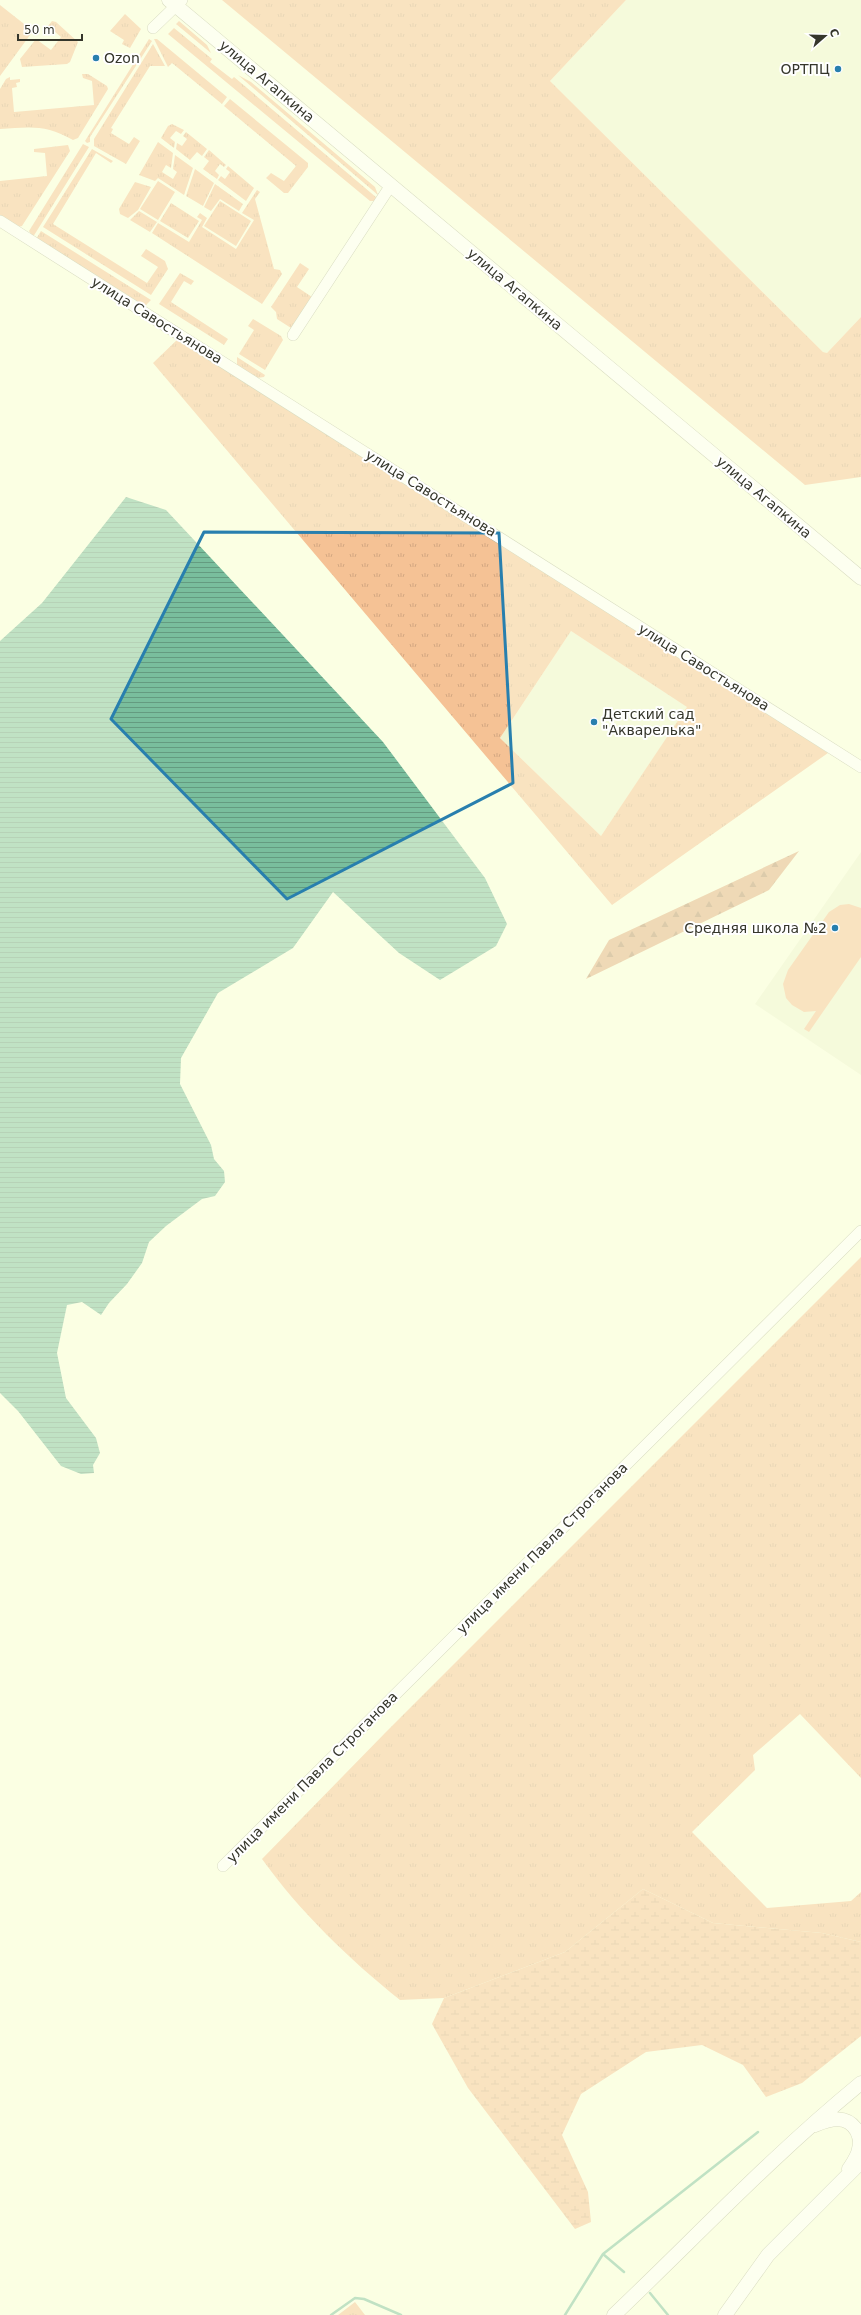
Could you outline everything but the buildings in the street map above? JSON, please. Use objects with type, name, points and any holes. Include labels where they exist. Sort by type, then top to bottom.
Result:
[{"type":"main road","name":"улица Агапкина","points":[[176,2],[391,185],[861,578]]},
{"type":"main road","points":[[614,2315],[735,2195],[808,2128],[861,2083]]},
{"type":"main road","points":[[808,2128],[828,2120],[840,2119],[848,2121],[855,2127],[860,2138],[860,2149],[846,2176]]},
{"type":"main road","points":[[725,2315],[768,2255],[861,2162]]},
{"type":"street","points":[[153,28],[176,2]]},
{"type":"street","points":[[293,335],[391,185]]},
{"type":"street","name":"улица Савостьянова","points":[[0,221],[861,767]]},
{"type":"street","name":"улица имени Павла Строганова","points":[[223,1866],[861,1231]]},
{"type":"highlighted area","points":[[204,532],[499,533],[513,783],[287,899],[111,719]]},
{"type":"shaded area","points":[[626,0],[861,0],[861,317],[827,353],[823,352],[550,81]]},
{"type":"shaded area","points":[[126,497],[166,510],[383,742],[485,878],[507,924],[496,946],[440,980],[399,953],[333,892],[293,948],[218,993],[181,1058],[180,1084],[211,1145],[214,1159],[224,1171],[225,1182],[215,1196],[202,1199],[166,1226],[149,1242],[142,1263],[127,1284],[109,1303],[101,1315],[82,1302],[67,1305],[57,1353],[66,1398],[96,1438],[100,1453],[93,1465],[94,1473],[81,1474],[61,1466],[18,1411],[0,1393],[0,641],[42,603]]},
{"type":"shaded area","name":"Детский сад \"Акварелька\"","points":[[571,631],[688,707],[601,836],[500,738]]},
{"type":"shaded area","name":"Средняя школа №2","points":[[861,852],[861,1075],[755,1004]]},
{"type":"green space","points":[[222,0],[626,0],[550,81],[823,352],[827,353],[861,317],[861,477],[805,485]]},
{"type":"green space","points":[[0,5],[33,31],[0,76]]},
{"type":"green space","points":[[125,14],[141,29],[130,48],[122,44],[124,40],[110,31]]},
{"type":"green space","points":[[52,21],[56,22],[78,42],[70,62],[67,64],[22,67],[20,59],[36,39],[51,50],[61,37],[48,26]]},
{"type":"green space","points":[[179,21],[207,45],[211,53],[176,24]]},
{"type":"green space","points":[[174,28],[212,59],[210,62],[232,79],[234,77],[377,198],[375,201],[370,201],[168,34]]},
{"type":"green space","points":[[149,39],[152,41],[90,137],[90,142],[87,143],[85,141]]},
{"type":"green space","points":[[154,39],[157,39],[227,97],[222,104],[172,63],[168,67]]},
{"type":"green space","points":[[153,44],[165,66],[150,66],[111,128],[113,129],[111,133],[129,144],[134,137],[140,141],[126,164],[94,146],[94,139]]},
{"type":"green space","points":[[82,74],[88,74],[107,86],[108,89],[78,138],[73,140],[54,131],[29,127],[0,129],[0,89],[6,79],[10,77],[10,80],[20,79],[20,82],[16,83],[17,87],[12,88],[14,112],[94,105],[92,81],[83,78]]},
{"type":"green space","points":[[238,75],[251,82],[375,187],[378,195]]},
{"type":"green space","points":[[230,99],[308,163],[308,167],[288,193],[284,193],[266,178],[271,173],[284,181],[296,166],[224,106]]},
{"type":"green space","points":[[172,124],[184,130],[181,134],[176,131],[170,138],[175,142],[174,148],[161,138],[168,126]]},
{"type":"green space","points":[[186,132],[207,149],[202,156],[197,152],[190,160],[176,149],[177,143],[182,146],[187,139],[183,136]]},
{"type":"green space","points":[[158,142],[173,153],[171,168],[166,165],[162,172],[173,179],[177,172],[173,169],[175,155],[193,168],[184,195],[158,178],[155,181],[139,175]]},
{"type":"green space","points":[[83,144],[89,147],[33,237],[29,231]]},
{"type":"green space","points":[[68,145],[70,151],[22,226],[18,227],[0,215],[0,181],[47,176],[45,153],[34,152],[34,149]]},
{"type":"green space","points":[[92,149],[113,161],[111,163],[96,153],[53,224],[147,283],[158,267],[141,256],[146,249],[165,261],[168,269],[151,295],[43,227]]},
{"type":"green space","points":[[209,150],[226,165],[224,167],[220,164],[215,171],[219,175],[217,179],[203,169],[209,161],[204,157]]},
{"type":"green space","points":[[228,166],[254,188],[246,201],[218,180],[221,176],[225,179],[230,172],[226,169]]},
{"type":"green space","points":[[195,169],[214,183],[203,206],[186,196]]},
{"type":"green space","points":[[158,181],[175,192],[158,220],[140,209]]},
{"type":"green space","points":[[135,182],[151,187],[138,210],[128,218],[120,214],[119,209]]},
{"type":"green space","points":[[215,184],[243,204],[239,211],[220,199],[211,211],[204,207]]},
{"type":"green space","points":[[257,190],[260,192],[255,199],[274,269],[280,270],[282,274],[262,304],[152,233],[158,223],[189,242],[202,220],[197,217],[200,213],[207,218],[202,227],[236,249],[254,220],[242,213]]},
{"type":"green space","points":[[220,201],[251,221],[236,246],[204,226]]},
{"type":"green space","points":[[171,203],[199,221],[188,238],[160,221]]},
{"type":"green space","points":[[139,211],[157,222],[150,232],[130,220]]},
{"type":"green space","points":[[41,231],[151,300],[146,305],[141,305],[36,239]]},
{"type":"green space","points":[[300,263],[309,269],[297,287],[312,297],[291,328],[277,319],[276,312],[271,307]]},
{"type":"green space","points":[[180,273],[194,281],[191,285],[184,281],[171,302],[228,339],[224,345],[159,304]]},
{"type":"green space","points":[[253,319],[281,336],[283,340],[265,370],[239,354],[254,330],[248,326]]},
{"type":"green space","points":[[179,338],[729,688],[828,753],[612,905],[153,363]],"holes":[[[571,631],[687,707],[601,836],[500,738]]]},
{"type":"green space","points":[[237,357],[265,375],[264,377],[257,378],[237,366]]},
{"type":"green space","points":[[799,851],[769,890],[586,979],[609,940]]},
{"type":"green space","points":[[849,904],[861,908],[861,957],[809,1032],[804,1029],[816,1011],[804,1012],[792,1005],[786,998],[783,984],[788,970],[829,912],[840,905]]},
{"type":"green space","points":[[861,1257],[861,1778],[800,1714],[753,1755],[755,1770],[692,1832],[767,1908],[851,1901],[861,1892],[861,1942],[822,1933],[713,1923],[643,1889],[565,1952],[444,1998],[400,2000],[362,1968],[326,1934],[292,1898],[262,1859],[385,1733]]},
{"type":"green space","points":[[643,1889],[713,1923],[822,1933],[861,1942],[861,2036],[802,2083],[766,2097],[743,2065],[702,2045],[646,2052],[581,2094],[562,2135],[588,2192],[591,2222],[575,2229],[468,2088],[432,2024],[444,1998],[565,1952]]},
{"type":"green space","points":[[355,2302],[365,2315],[338,2315]]},
{"type":"waterway","points":[[624,2272],[603,2254],[758,2132]]},
{"type":"waterway","points":[[565,2315],[603,2254]]},
{"type":"waterway","points":[[650,2293],[668,2315]]},
{"type":"waterway","points":[[331,2315],[355,2298],[364,2299],[401,2315]]},
{"type":"place","name":"Ozon","points":[[96,58]]},
{"type":"place","name":"ОРТПЦ","points":[[838,69]]},
{"type":"place","name":"Детский сад \"Акварелька\"","points":[[594,722]]},
{"type":"place","name":"Средняя школа №2","points":[[835,928]]}]
